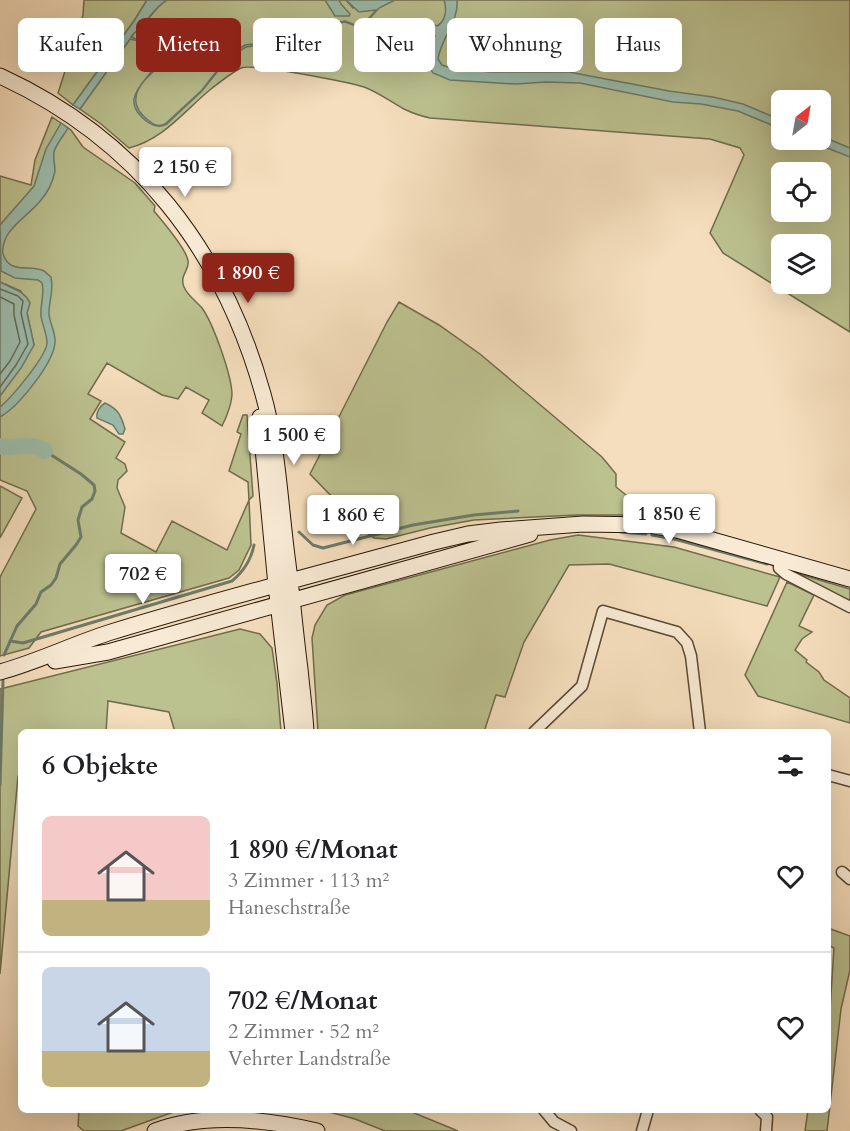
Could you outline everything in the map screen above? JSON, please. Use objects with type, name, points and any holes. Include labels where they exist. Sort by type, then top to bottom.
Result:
[{"type":"main road","points":[[0,76],[71,116],[111,146],[142,175],[168,203],[190,233],[233,309],[263,395],[277,465],[293,729]]},
{"type":"main road","points":[[23,666],[104,634],[283,583],[434,542],[468,534],[501,530],[606,524],[649,525],[677,530],[850,579]]},
{"type":"main road","points":[[0,672],[108,652],[559,526]]},
{"type":"main road","points":[[285,602],[306,729]]},
{"type":"main road","points":[[155,1131],[193,1120],[277,1121],[317,1131]]},
{"type":"street","points":[[779,559],[779,568],[786,574],[850,607]]},
{"type":"street","points":[[537,729],[582,686],[603,611],[677,632],[687,643],[691,656],[700,729]]},
{"type":"street","points":[[831,776],[850,781]]},
{"type":"street","points":[[546,1113],[554,1122],[571,1131]]},
{"type":"street","points":[[642,1131],[647,1113]]},
{"type":"street","points":[[763,1113],[767,1117],[766,1131]]},
{"type":"green space","points":[[84,0],[147,0],[124,35],[124,18],[82,18]]},
{"type":"green space","points":[[155,0],[346,0],[353,8],[364,0],[850,0],[850,332],[789,294],[831,294],[831,234],[771,234],[771,283],[723,253],[710,233],[744,155],[740,148],[710,139],[430,118],[407,110],[364,87],[288,72],[342,72],[342,18],[253,18],[253,67],[241,68],[241,18],[149,18],[158,7]]},
{"type":"green space","points":[[135,32],[136,72],[233,72],[163,131],[129,148],[80,109],[106,72],[124,72],[124,47]]},
{"type":"green space","points":[[65,72],[97,72],[73,105],[58,93]]},
{"type":"green space","points":[[52,117],[71,130],[83,147],[135,183],[155,206],[154,211],[174,235],[187,256],[184,287],[202,308],[211,325],[231,386],[231,404],[222,426],[202,413],[209,400],[186,387],[178,399],[162,395],[107,363],[88,394],[101,401],[90,419],[125,442],[116,458],[125,464],[127,471],[118,480],[117,488],[125,507],[121,533],[156,552],[172,521],[227,550],[249,500],[251,545],[239,570],[229,578],[41,632],[29,648],[0,656],[0,577],[36,509],[27,491],[0,480],[0,396],[34,345],[28,308],[21,291],[0,282],[0,176],[31,185],[35,160]]},
{"type":"green space","points":[[399,302],[439,325],[480,354],[602,457],[616,474],[616,487],[635,502],[635,509],[628,515],[474,520],[386,539],[374,538],[366,532],[310,474]]},
{"type":"green space","points":[[243,415],[247,415],[253,496],[249,500],[248,482],[229,471],[241,434],[237,432]]},
{"type":"green space","points":[[0,486],[22,498],[0,538]]},
{"type":"green space","points":[[578,535],[674,547],[780,577],[767,606],[609,564],[569,565],[524,642],[505,697],[496,695],[485,729],[318,729],[312,638],[315,625],[327,605],[345,595],[550,540]]},
{"type":"green space","points":[[792,572],[850,589],[850,601]]},
{"type":"green space","points":[[787,582],[814,595],[799,626],[812,632],[802,639],[795,650],[819,672],[824,680],[850,698],[850,723],[758,696],[745,675]]},
{"type":"green space","points":[[240,629],[260,634],[272,648],[281,729],[174,729],[169,712],[108,701],[106,729],[18,729],[18,776],[0,974],[0,689]]},
{"type":"green space","points":[[831,929],[850,936],[850,970],[841,1009],[831,1096],[831,994],[834,948],[831,946]]},
{"type":"green space","points":[[79,1113],[171,1113],[121,1131],[84,1131],[78,1126]]},
{"type":"green space","points":[[333,1113],[414,1113],[458,1131],[385,1131]]},
{"type":"green space","points":[[808,1113],[829,1113],[827,1131],[805,1131]]},
{"type":"water","points":[[147,0],[167,0],[148,18],[136,18],[136,32],[131,37],[136,41],[130,39],[124,47],[124,35]]},
{"type":"water","points":[[325,0],[339,0],[350,14],[349,16],[335,16]]},
{"type":"water","points":[[346,0],[395,0],[379,8],[369,18],[376,10],[359,12]]},
{"type":"water","points":[[444,0],[457,0],[454,18],[447,18],[447,36],[438,59],[442,65],[447,67],[447,72],[569,72],[743,104],[771,116],[771,125],[738,111],[701,104],[673,102],[580,83],[516,84],[450,80],[432,72],[435,72],[435,25],[437,26],[442,21]]},
{"type":"water","points":[[253,44],[253,46],[241,50],[245,45]]},
{"type":"water","points":[[97,72],[106,72],[80,109],[73,105]]},
{"type":"water","points":[[217,72],[202,91],[167,124],[155,126],[138,112],[134,102],[137,92],[137,107],[143,116],[152,123],[165,124],[202,90]]},
{"type":"water","points":[[61,123],[68,128],[54,152],[55,171],[50,186],[36,206],[16,224],[3,245],[3,254],[10,265],[39,269],[51,277],[49,313],[55,337],[54,349],[35,383],[8,412],[0,417],[0,407],[35,367],[47,343],[41,316],[42,283],[38,280],[15,278],[1,271],[0,225],[34,186],[46,149]]},
{"type":"water","points":[[831,140],[850,148],[850,157],[831,149]]},
{"type":"water","points":[[0,282],[21,292],[30,303],[27,313],[34,345],[21,368],[0,396]]},
{"type":"water","points":[[105,403],[116,410],[120,416],[125,429],[123,434],[119,434],[113,425],[97,418],[99,409]]},
{"type":"waterway","points":[[0,446],[32,446],[45,451]]},
{"type":"waterway","points":[[4,655],[17,626],[36,604],[41,592],[51,585],[56,578],[60,564],[81,537],[78,520],[82,507],[92,499],[95,491],[94,485],[81,474],[45,451]]},
{"type":"waterway","points":[[299,532],[313,545],[323,548],[413,525],[474,515],[518,511]]},
{"type":"waterway","points":[[621,532],[646,534]]},
{"type":"waterway","points":[[652,535],[767,564]]},
{"type":"waterway","points":[[10,641],[23,643],[232,581],[246,565],[254,545]]},
{"type":"waterway","points":[[0,785],[3,681]]}]
